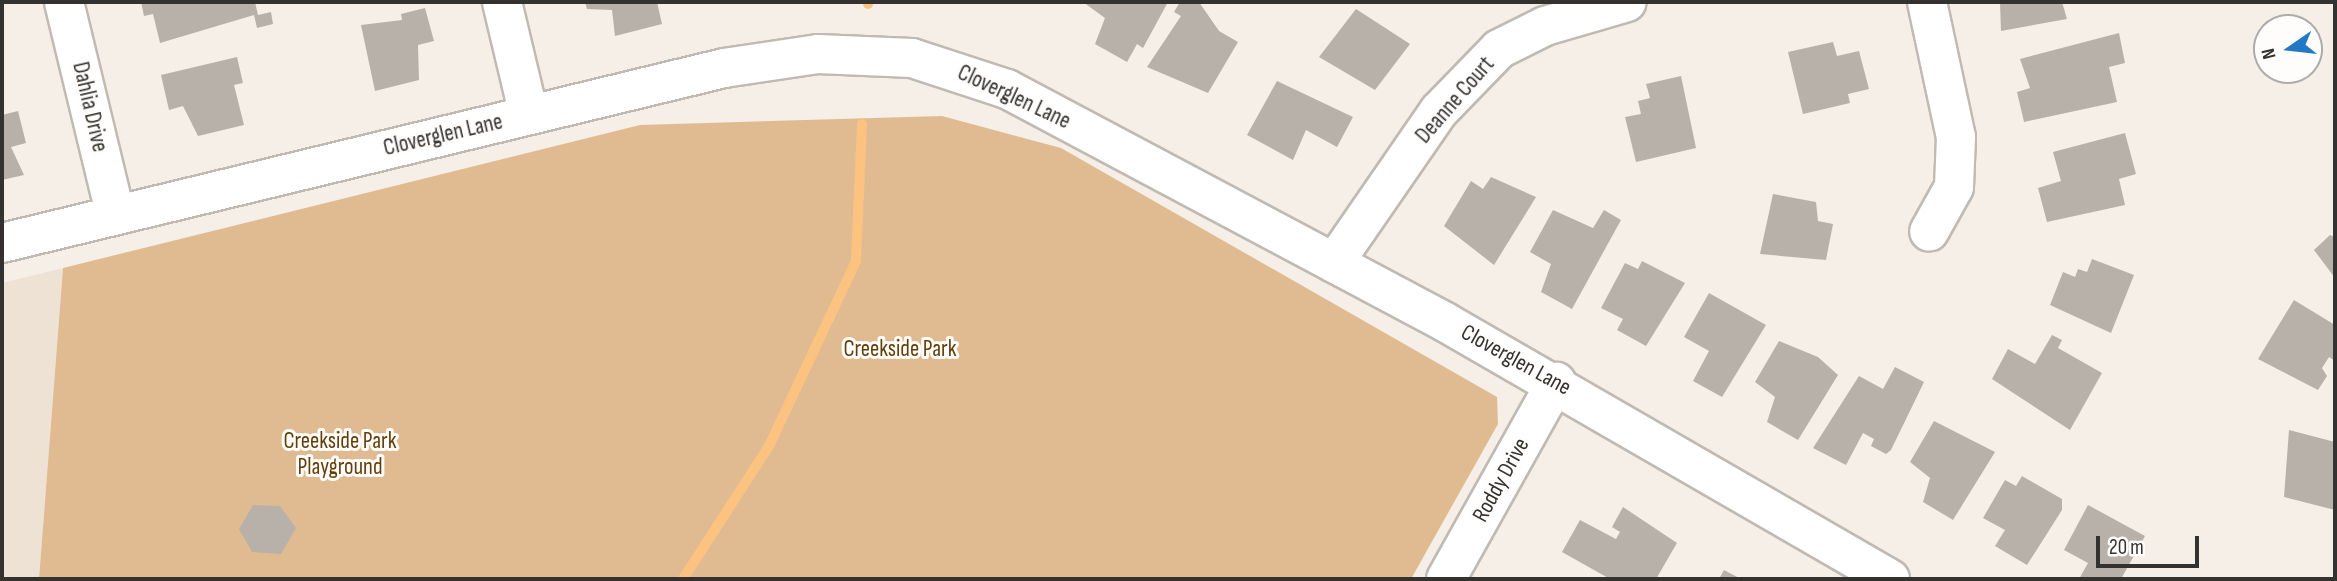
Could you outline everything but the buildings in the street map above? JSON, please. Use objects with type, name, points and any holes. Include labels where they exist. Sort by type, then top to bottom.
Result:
[{"type":"street","name":"Dahlia Drive","points":[[64,2],[115,213]]},
{"type":"street","points":[[502,2],[529,115]]},
{"type":"street","name":"Deanne Court","points":[[1334,263],[1439,111],[1499,49],[1545,26],[1627,2]]},
{"type":"street","points":[[1927,2],[1956,137],[1954,187],[1929,232]]},
{"type":"street","name":"Cloverglen Lane","points":[[2,243],[115,213],[529,115],[788,57],[912,58],[1007,89],[1334,263],[1556,382],[1890,579]]},
{"type":"street","name":"Roddy Drive","points":[[1446,579],[1556,382]]},
{"type":"shaded area","points":[[63,268],[39,579],[2,579],[2,283]]},
{"type":"green space","name":"Creekside Park","points":[[942,116],[1061,148],[1497,397],[1498,424],[1411,579],[39,579],[63,268],[640,125]]},
{"type":"waterway","points":[[683,579],[769,446],[856,261],[862,124]]},
{"type":"park label","name":"Creekside Park Playground","points":[[340,454]]}]
